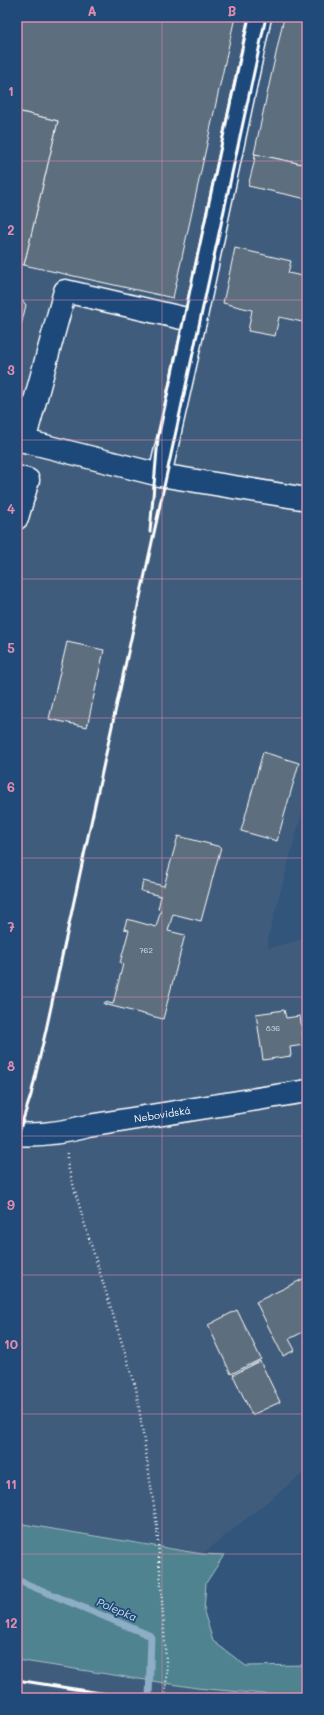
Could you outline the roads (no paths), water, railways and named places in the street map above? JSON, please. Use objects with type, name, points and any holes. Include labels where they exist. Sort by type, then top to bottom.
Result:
[{"type":"street","points":[[160,474],[195,321],[260,17]]},
{"type":"street","points":[[195,321],[65,291],[20,440],[160,474],[307,499]]},
{"type":"street","points":[[17,477],[28,480],[17,518]]},
{"type":"street","name":"Nebovidská","points":[[17,1134],[67,1131],[88,1126],[307,1091]]},
{"type":"waterway","name":"Polepka","points":[[17,1580],[151,1636],[149,1698]]},
{"type":"railway","points":[[150,532],[158,438],[249,17]]},
{"type":"railway","points":[[17,1138],[31,1095],[46,1030],[266,17]]},
{"type":"railway","points":[[17,1680],[132,1698]]}]
